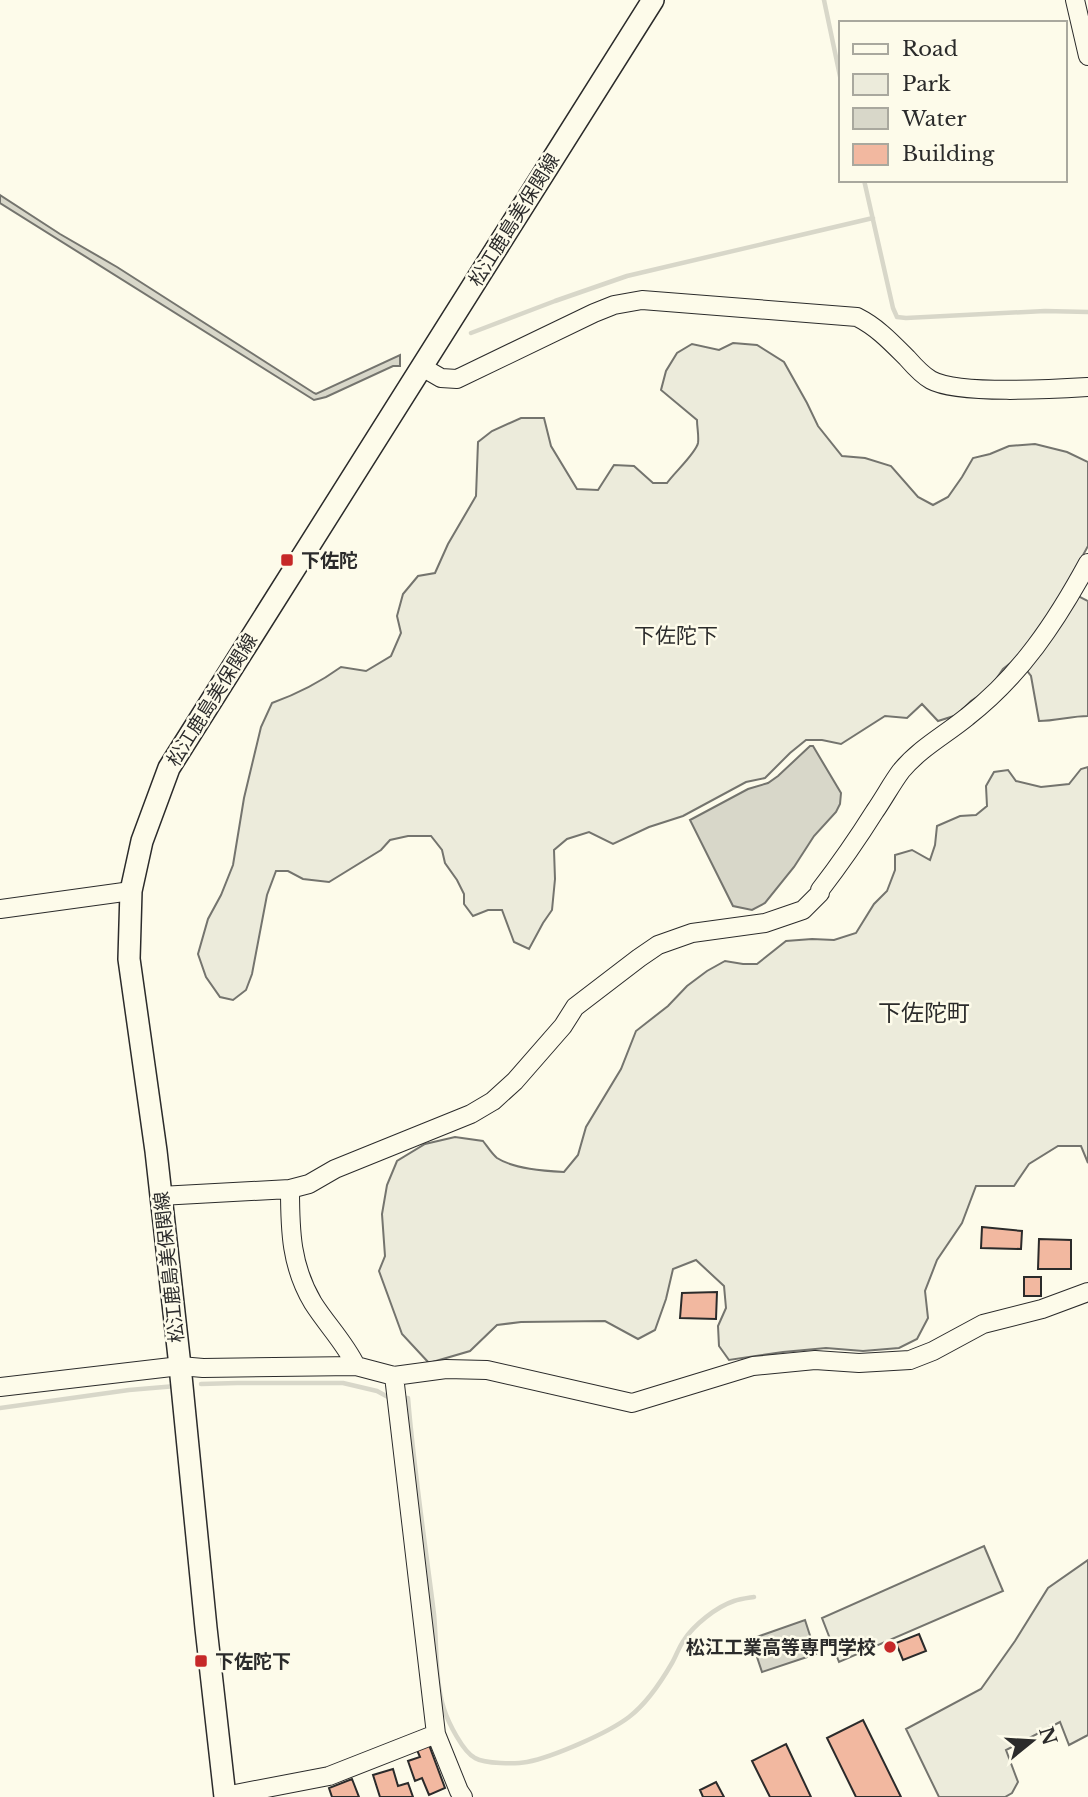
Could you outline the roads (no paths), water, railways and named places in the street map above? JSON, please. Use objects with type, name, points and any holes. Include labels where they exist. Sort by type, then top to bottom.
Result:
[{"type":"main road","name":"松江鹿島美保関線","points":[[225,1797],[156,1151],[129,959],[131,891],[142,841],[169,768],[653,0]]},
{"type":"street","points":[[1075,0],[1088,56]]},
{"type":"street","points":[[422,368],[441,378],[457,379],[594,313],[614,305],[642,300],[857,317],[880,331],[926,376],[949,386],[1027,389],[1088,387]]},
{"type":"street","points":[[160,1196],[290,1189],[309,1184],[335,1169],[471,1114],[493,1101],[514,1081],[563,1026],[575,1007],[659,945],[692,933],[765,923],[803,911],[844,860],[902,770],[930,743],[967,718],[1011,678],[1051,628],[1088,563]]},
{"type":"street","points":[[0,909],[131,891]]},
{"type":"street","points":[[290,1189],[292,1247],[299,1275],[314,1304],[350,1353],[356,1366]]},
{"type":"street","points":[[0,1387],[180,1366],[356,1366],[394,1376],[446,1369],[487,1370],[632,1402],[753,1366],[815,1360],[859,1363],[910,1360],[933,1351],[983,1324],[1088,1292]]},
{"type":"street","points":[[394,1376],[436,1734],[463,1797]]},
{"type":"street","points":[[225,1797],[329,1776],[436,1734]]},
{"type":"water","points":[[0,195],[316,394],[400,355],[400,366],[393,366],[314,400],[0,203]]},
{"type":"water","points":[[813,746],[841,793],[840,804],[765,903],[752,910],[733,906],[690,820],[748,789],[768,783]]},
{"type":"water","points":[[805,1620],[816,1654],[762,1672],[751,1639]]},
{"type":"waterway","points":[[824,0],[839,71]]},
{"type":"waterway","points":[[864,182],[897,317],[1045,311],[1088,312]]},
{"type":"waterway","points":[[471,333],[627,276],[873,218]]},
{"type":"waterway","points":[[201,1384],[343,1383],[377,1391],[392,1398]]},
{"type":"waterway","points":[[0,1408],[176,1386]]},
{"type":"waterway","points":[[401,1398],[408,1398],[434,1614],[441,1698],[457,1736],[475,1758],[493,1762],[527,1762],[565,1750],[620,1723],[635,1712],[653,1692],[684,1640],[699,1623],[727,1604],[754,1597]]},
{"type":"place","name":"下佐陀","points":[[287,560]]},
{"type":"place","name":"松江工業高等専門学校","points":[[890,1647]]},
{"type":"place","name":"下佐陀下","points":[[201,1661]]},
{"type":"district","name":"下佐陀下","points":[[676,636]]},
{"type":"district","name":"下佐陀町","points":[[924,1013]]}]
